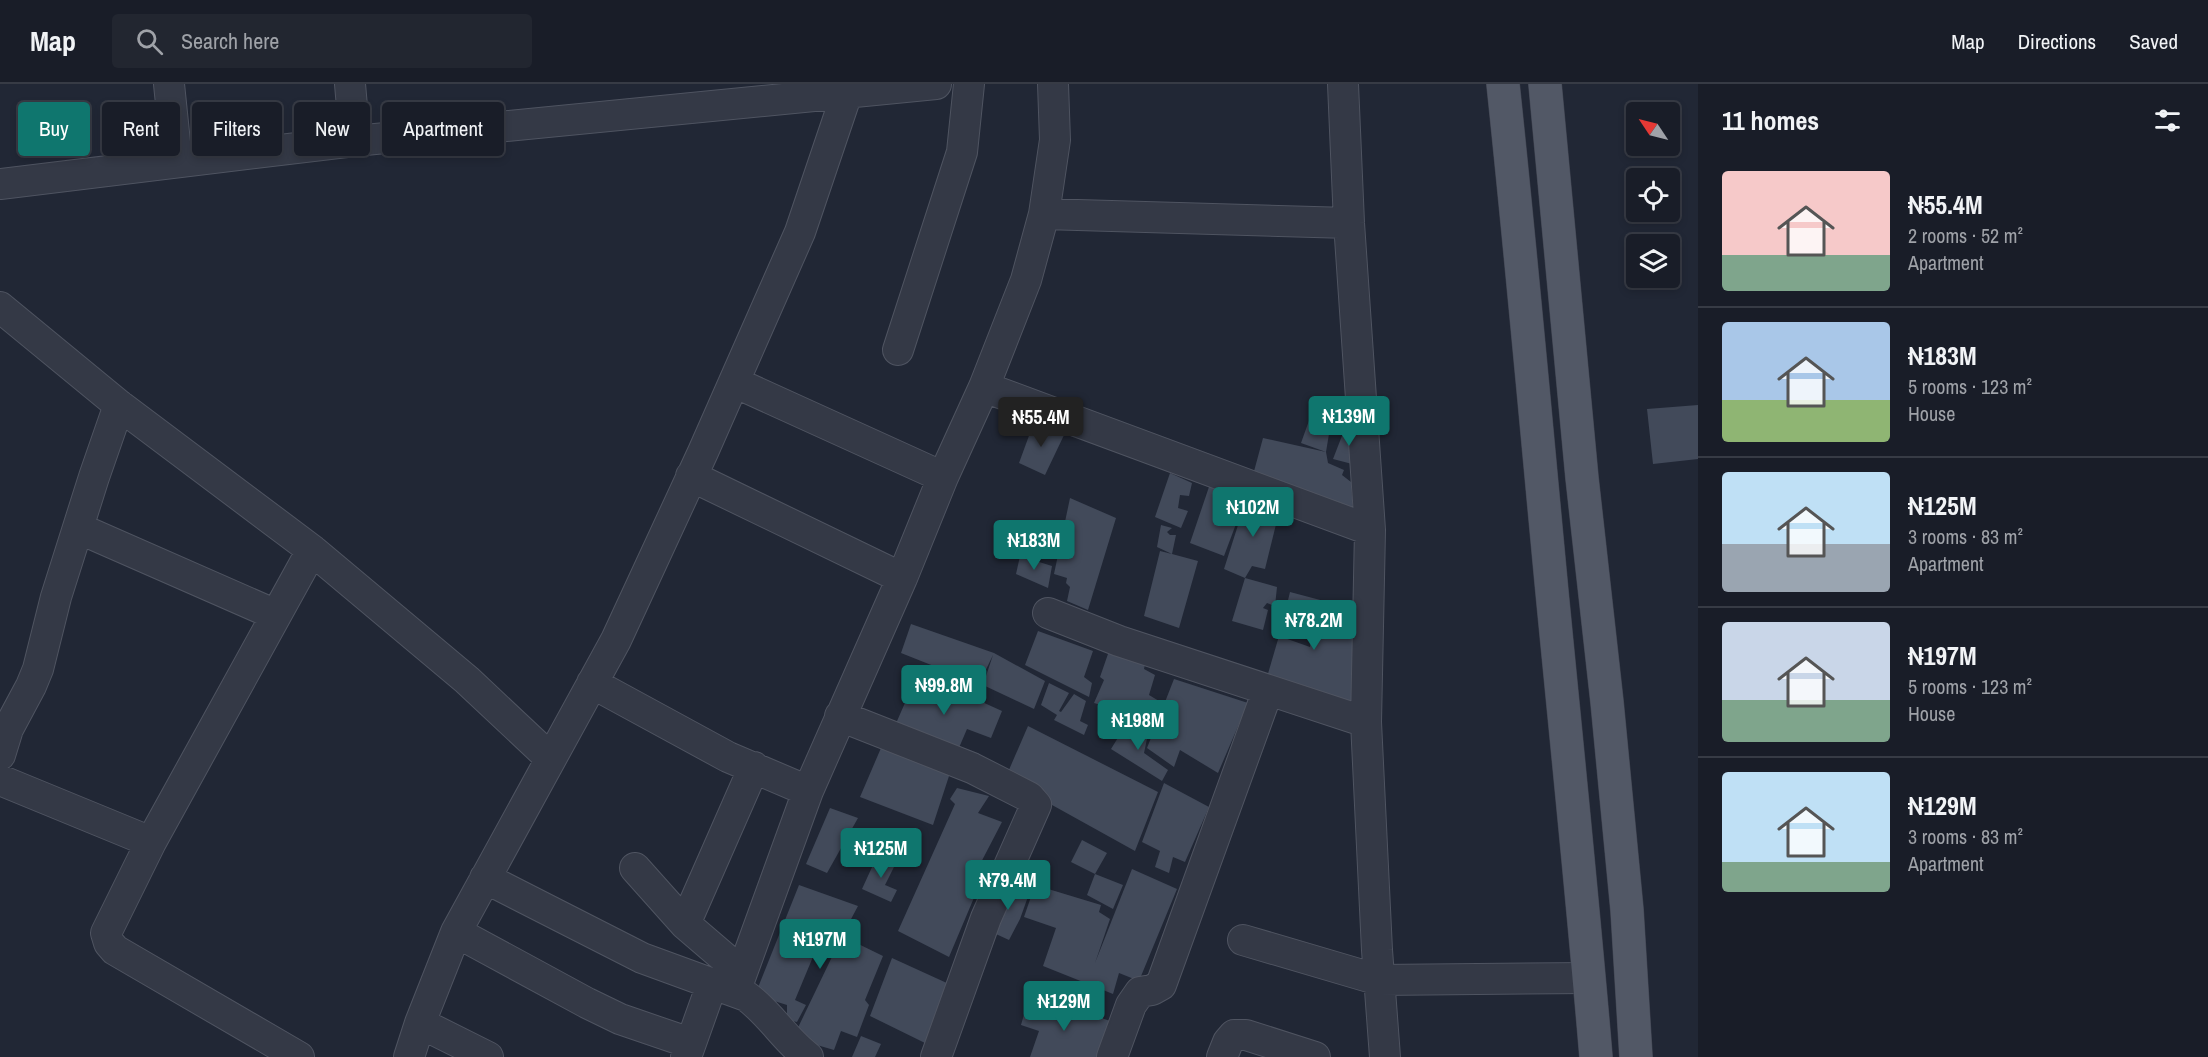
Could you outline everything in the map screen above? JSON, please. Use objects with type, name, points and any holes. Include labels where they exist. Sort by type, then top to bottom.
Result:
[{"type":"main road","points":[[1503,84],[1527,307],[1596,1057]]},
{"type":"main road","points":[[1545,84],[1582,478],[1607,702],[1636,1057]]},
{"type":"street","points":[[169,84],[177,162]]},
{"type":"street","points":[[350,84],[352,102]]},
{"type":"street","points":[[370,139],[732,94],[847,93],[936,84]]},
{"type":"street","points":[[898,350],[962,152],[969,84]]},
{"type":"street","points":[[456,932],[587,1003],[688,1050],[729,982],[840,716],[984,387],[1026,280],[1044,214],[1055,140],[1053,84]]},
{"type":"street","points":[[1343,84],[1348,223],[1370,530],[1366,722],[1385,1057]]},
{"type":"street","points":[[409,1057],[456,932],[616,640],[734,382],[800,232],[847,93]]},
{"type":"street","points":[[0,184],[294,148]]},
{"type":"street","points":[[1044,214],[1348,223]]},
{"type":"street","points":[[0,307],[119,405],[312,550],[467,680],[550,758]]},
{"type":"street","points":[[734,382],[943,477]]},
{"type":"street","points":[[984,387],[1370,530]]},
{"type":"street","points":[[3,737],[38,669],[56,597],[119,405]]},
{"type":"street","points":[[691,476],[902,578]]},
{"type":"street","points":[[78,528],[276,615]]},
{"type":"street","points":[[299,1057],[115,950],[109,943],[106,933],[151,842],[312,550]]},
{"type":"street","points":[[1048,613],[1119,641],[1366,722]]},
{"type":"street","points":[[592,683],[728,757],[808,791]]},
{"type":"street","points":[[1112,1057],[1131,1005],[1140,992],[1152,990],[1161,985],[1268,690]]},
{"type":"street","points":[[840,716],[972,768],[1029,797],[1036,805],[986,918],[944,1055]]},
{"type":"street","points":[[685,924],[754,767]]},
{"type":"street","points":[[0,780],[151,842]]},
{"type":"street","points":[[635,868],[685,924],[729,982],[758,1005],[779,1046],[808,1057]]},
{"type":"street","points":[[485,878],[642,958],[729,982]]},
{"type":"street","points":[[1243,940],[1379,980],[1589,978]]},
{"type":"street","points":[[420,1023],[488,1057]]},
{"type":"street","points":[[1222,1057],[1228,1042],[1234,1035],[1246,1035],[1315,1057]]},
{"type":"building","points":[[1698,405],[1698,459],[1653,464],[1647,409]]},
{"type":"building","points":[[1311,415],[1331,422],[1326,452],[1301,443]]},
{"type":"building","points":[[1034,422],[1065,433],[1045,475],[1019,463]]},
{"type":"building","points":[[1345,428],[1361,430],[1356,465],[1333,459]]},
{"type":"building","points":[[1263,438],[1326,452],[1328,463],[1344,470],[1342,475],[1351,482],[1353,513],[1253,475]]},
{"type":"building","points":[[1170,473],[1192,483],[1189,496],[1180,495],[1178,508],[1188,511],[1181,528],[1155,517]]},
{"type":"building","points":[[1211,481],[1234,493],[1231,509],[1239,516],[1224,556],[1190,543]]},
{"type":"building","points":[[1070,498],[1116,518],[1088,610],[1067,601],[1070,587],[1066,583],[1067,578],[1054,574]]},
{"type":"building","points":[[1246,500],[1280,508],[1265,569],[1252,566],[1245,578],[1224,569]]},
{"type":"building","points":[[1161,525],[1172,528],[1167,532],[1170,535],[1176,535],[1172,554],[1157,547]]},
{"type":"building","points":[[1160,551],[1198,561],[1179,628],[1144,616]]},
{"type":"building","points":[[1020,556],[1052,566],[1048,588],[1016,574]]},
{"type":"building","points":[[1245,578],[1277,587],[1275,606],[1267,603],[1263,608],[1268,610],[1263,630],[1232,621]]},
{"type":"building","points":[[1290,592],[1324,601],[1324,624],[1355,634],[1353,702],[1267,677],[1279,636],[1310,647],[1311,640],[1281,629]]},
{"type":"building","points":[[911,624],[994,653],[1045,681],[1034,709],[983,685],[993,655],[979,684],[901,653]]},
{"type":"building","points":[[1038,631],[1093,651],[1084,677],[1092,683],[1089,697],[1025,665]]},
{"type":"building","points":[[1109,651],[1145,664],[1144,669],[1155,675],[1149,695],[1159,701],[1150,731],[1124,717],[1127,707],[1120,702],[1115,709],[1094,703],[1104,680],[1100,677]]},
{"type":"building","points":[[918,673],[1002,711],[991,738],[967,729],[955,757],[894,728]]},
{"type":"building","points":[[1174,679],[1248,703],[1218,773],[1180,750],[1174,767],[1147,748]]},
{"type":"building","points":[[1049,683],[1069,693],[1059,711],[1061,712],[1074,694],[1086,701],[1080,721],[1088,725],[1084,735],[1054,720],[1057,715],[1041,705]]},
{"type":"building","points":[[1127,723],[1148,734],[1144,753],[1168,770],[1162,781],[1111,749]]},
{"type":"building","points":[[1028,726],[1158,792],[1135,851],[1005,779]]},
{"type":"building","points":[[881,748],[950,773],[933,825],[860,797]]},
{"type":"building","points":[[1164,783],[1209,807],[1185,862],[1173,857],[1169,873],[1155,867],[1160,851],[1142,842]]},
{"type":"building","points":[[957,788],[989,796],[978,813],[1002,822],[976,872],[984,874],[949,957],[898,931],[955,804],[950,799]]},
{"type":"building","points":[[830,808],[858,818],[827,873],[806,864]]},
{"type":"building","points":[[1082,840],[1107,853],[1095,874],[1071,862]]},
{"type":"building","points":[[878,854],[896,863],[885,885],[897,890],[891,902],[862,889]]},
{"type":"building","points":[[1132,869],[1177,889],[1139,981],[1119,973],[1113,994],[1043,966],[1056,928],[1024,917],[1035,885],[1101,905],[1099,912],[1110,919],[1095,963]]},
{"type":"building","points":[[1095,874],[1123,885],[1113,909],[1087,895]]},
{"type":"building","points":[[1006,882],[1030,891],[1020,919],[1009,940],[985,929]]},
{"type":"building","points":[[799,885],[858,906],[842,936],[825,928],[795,1000],[806,1005],[797,1022],[787,1020],[787,1005],[755,995]]},
{"type":"building","points":[[842,936],[883,956],[865,1000],[869,1005],[857,1037],[841,1031],[834,1050],[793,1038]]},
{"type":"building","points":[[892,958],[949,984],[925,1043],[870,1016]]},
{"type":"building","points":[[1029,997],[1072,1019],[1076,1009],[1110,1021],[1097,1057],[1030,1057],[1039,1031],[1021,1025]]},
{"type":"building","points":[[861,1036],[881,1044],[875,1057],[852,1057]]}]
